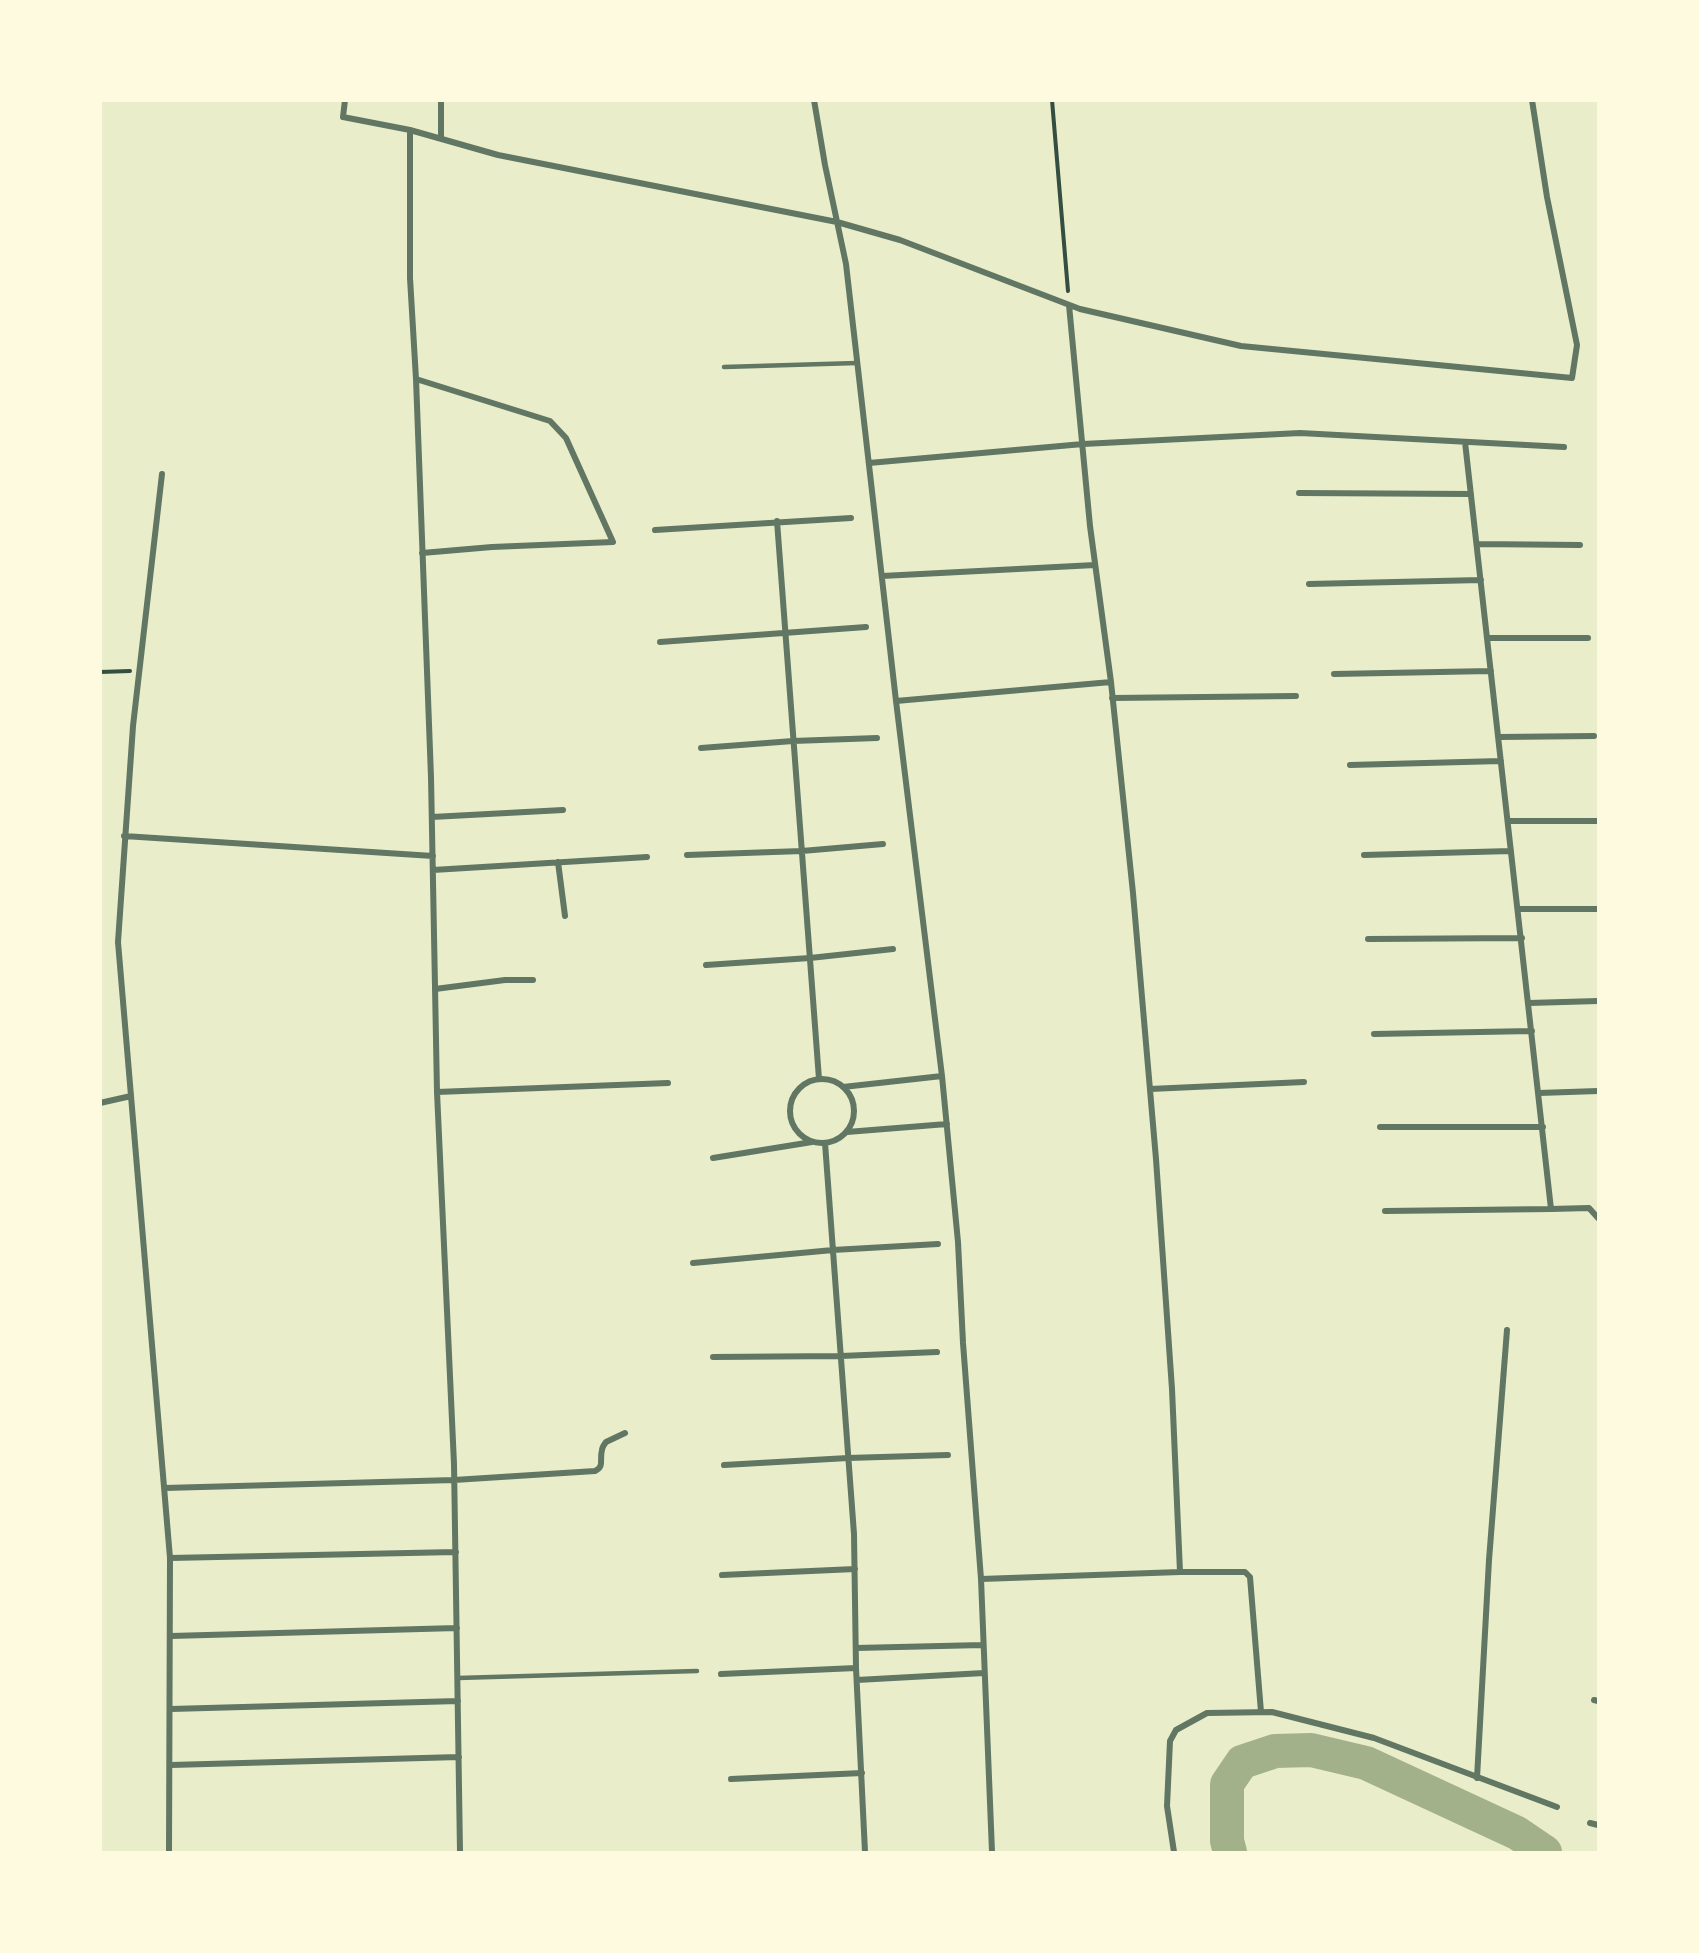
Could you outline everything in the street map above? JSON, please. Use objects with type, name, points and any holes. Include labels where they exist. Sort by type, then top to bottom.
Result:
[{"type":"street","points":[[345,100],[343,117],[410,130],[498,154],[837,222],[900,240],[1080,309],[1241,346],[1572,378],[1577,345],[1547,197],[1532,100]]},
{"type":"street","points":[[441,100],[441,139]]},
{"type":"street","points":[[814,100],[846,264],[942,1076],[958,1242],[963,1343],[981,1579],[992,1852]]},
{"type":"street","points":[[410,130],[410,278],[416,379],[432,817],[437,1092],[454,1480],[460,1852]]},
{"type":"street","points":[[1069,304],[1095,565],[1111,682],[1150,1089],[1172,1389],[1180,1572]]},
{"type":"street","points":[[416,379],[550,421],[566,438],[613,542],[492,547],[422,553]]},
{"type":"street","points":[[869,463],[1083,444],[1300,433],[1564,447]]},
{"type":"street","points":[[1465,442],[1551,1209]]},
{"type":"street","points":[[162,474],[139,671],[124,836],[118,942],[170,1558],[169,1852]]},
{"type":"street","points":[[1299,493],[1471,494]]},
{"type":"street","points":[[655,530],[852,518]]},
{"type":"street","points":[[777,521],[819,1079]]},
{"type":"street","points":[[1477,544],[1580,545]]},
{"type":"street","points":[[882,576],[1095,565]]},
{"type":"street","points":[[1309,584],[1481,580]]},
{"type":"street","points":[[660,642],[866,627]]},
{"type":"street","points":[[1487,638],[1588,638]]},
{"type":"street","points":[[1334,674],[1491,671]]},
{"type":"street","points":[[896,701],[1111,682]]},
{"type":"street","points":[[1112,698],[1296,696]]},
{"type":"street","points":[[1499,737],[1594,736]]},
{"type":"street","points":[[701,748],[877,738]]},
{"type":"street","points":[[1350,765],[1501,761]]},
{"type":"street","points":[[432,817],[563,810]]},
{"type":"street","points":[[1508,821],[1599,821]]},
{"type":"street","points":[[124,836],[433,856]]},
{"type":"street","points":[[687,855],[802,851],[883,844]]},
{"type":"street","points":[[1364,855],[1511,851]]},
{"type":"street","points":[[433,870],[647,857]]},
{"type":"street","points":[[558,862],[565,916]]},
{"type":"street","points":[[1518,909],[1599,909]]},
{"type":"street","points":[[1368,939],[1522,939]]},
{"type":"street","points":[[706,965],[810,958],[893,949]]},
{"type":"street","points":[[435,989],[504,980],[533,980]]},
{"type":"street","points":[[1529,1003],[1599,1001]]},
{"type":"street","points":[[1374,1034],[1532,1031]]},
{"type":"street","points":[[843,1087],[942,1076]]},
{"type":"street","points":[[713,1158],[837,1140],[847,1132],[853,1121],[854,1108],[850,1096],[843,1087],[831,1080],[819,1079],[807,1083],[797,1091],[791,1102],[790,1114],[793,1126],[801,1136],[812,1142]]},
{"type":"street","points":[[1150,1089],[1304,1082]]},
{"type":"street","points":[[437,1092],[668,1083]]},
{"type":"street","points":[[1539,1093],[1599,1091]]},
{"type":"street","points":[[100,1103],[131,1096]]},
{"type":"street","points":[[847,1132],[946,1124]]},
{"type":"street","points":[[1380,1127],[1543,1127]]},
{"type":"street","points":[[825,1143],[855,1569],[856,1668],[865,1852]]},
{"type":"street","points":[[1385,1211],[1589,1208],[1599,1218]]},
{"type":"street","points":[[693,1263],[833,1250],[938,1244]]},
{"type":"street","points":[[1477,1778],[1489,1560],[1507,1330]]},
{"type":"street","points":[[713,1357],[841,1356],[937,1352]]},
{"type":"street","points":[[165,1488],[454,1480],[595,1471],[600,1469],[602,1464],[601,1452],[606,1442],[625,1433]]},
{"type":"street","points":[[724,1465],[948,1455]]},
{"type":"street","points":[[170,1558],[456,1552]]},
{"type":"street","points":[[722,1575],[855,1569]]},
{"type":"street","points":[[981,1579],[1245,1572],[1250,1577],[1261,1712]]},
{"type":"street","points":[[171,1636],[457,1628]]},
{"type":"street","points":[[856,1648],[983,1645]]},
{"type":"street","points":[[721,1674],[856,1668]]},
{"type":"street","points":[[857,1680],[984,1673]]},
{"type":"street","points":[[171,1709],[458,1701]]},
{"type":"street","points":[[1174,1852],[1167,1806],[1170,1741],[1176,1730],[1207,1713],[1272,1712],[1374,1738],[1557,1807]]},
{"type":"street","points":[[171,1765],[459,1758]]},
{"type":"street","points":[[731,1779],[862,1773]]},
{"type":"street","points":[[1590,1823],[1599,1825]]},
{"type":"lane","points":[[724,367],[857,363]]},
{"type":"lane","points":[[458,1678],[697,1671]]},
{"type":"path","points":[[1052,100],[1069,304]]},
{"type":"path","points":[[100,672],[139,671]]},
{"type":"waterway","points":[[1230,1852],[1227,1841],[1227,1784],[1242,1762],[1275,1751],[1311,1750],[1366,1763],[1517,1833],[1545,1852]]}]
